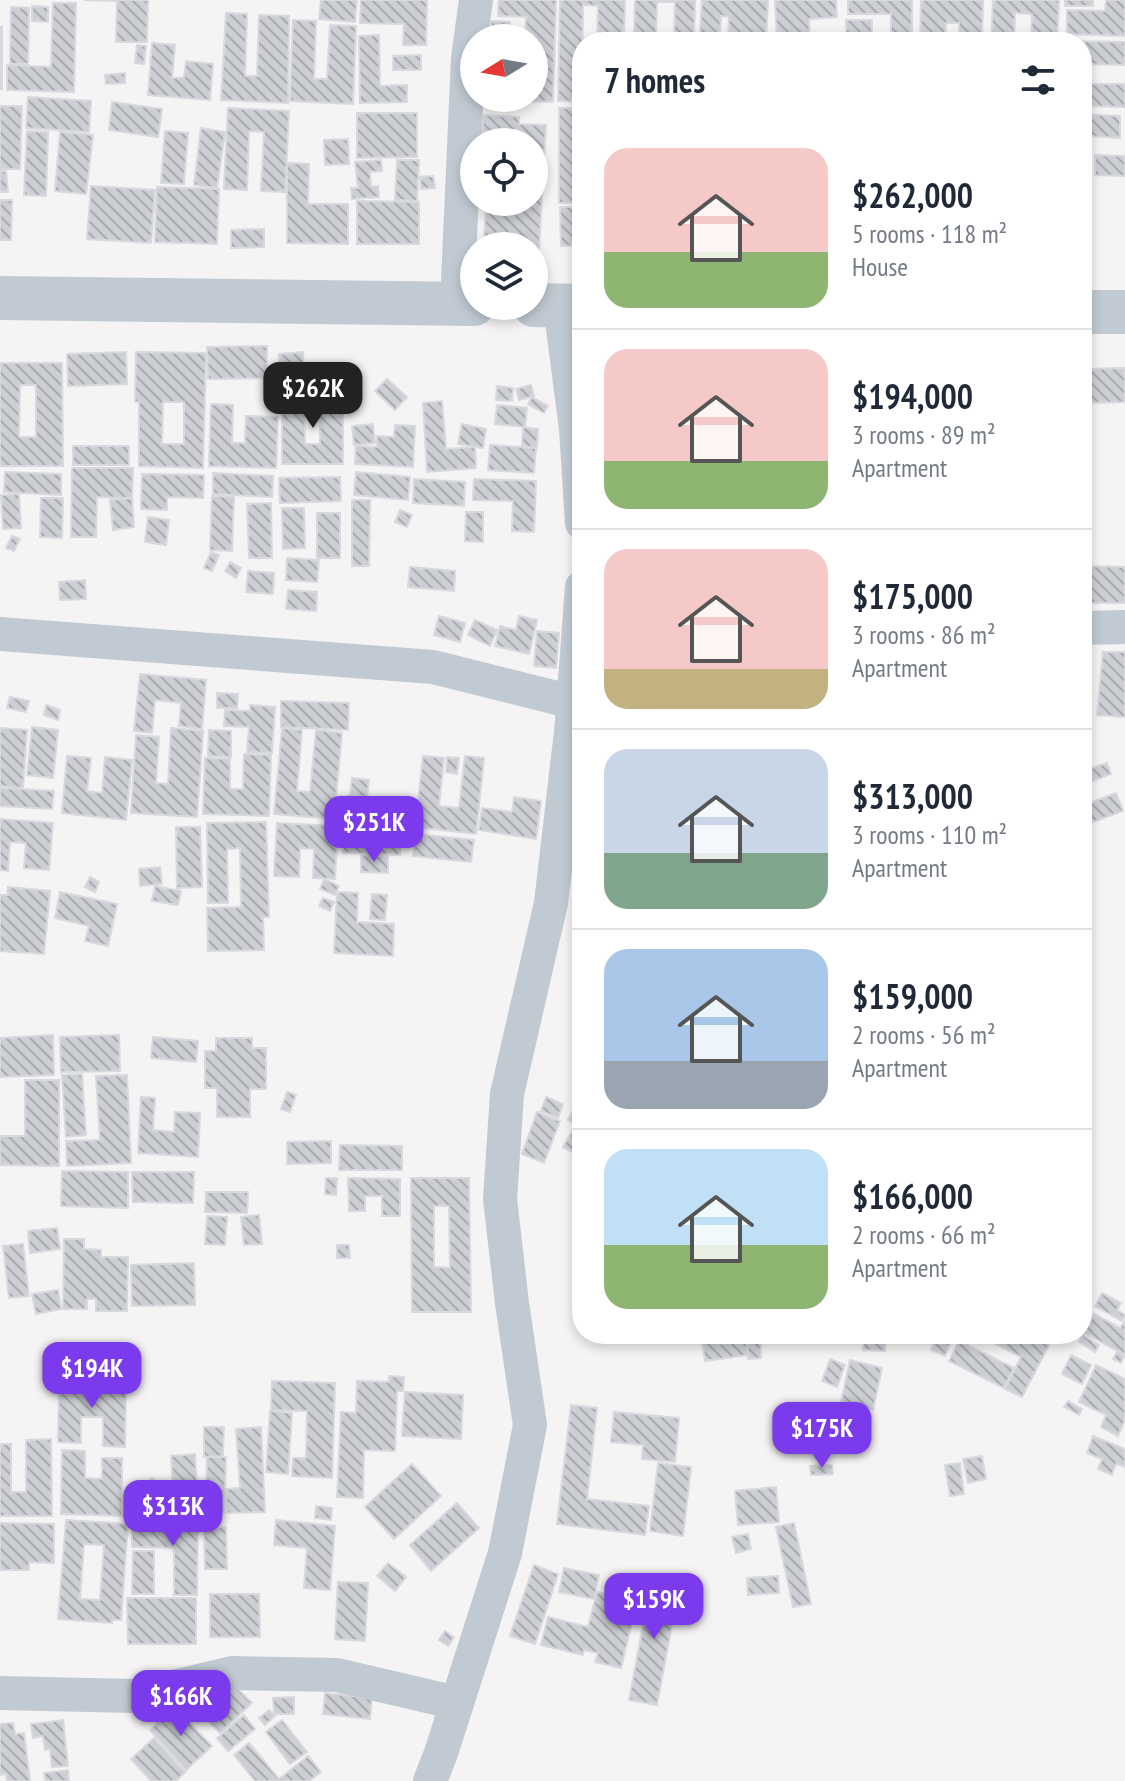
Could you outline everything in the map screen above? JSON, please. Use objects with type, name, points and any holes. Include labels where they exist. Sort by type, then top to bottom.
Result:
[{"type":"street","points":[[467,232],[468,58],[476,0]]},
{"type":"street","points":[[0,298],[460,304]]},
{"type":"street","points":[[559,305],[572,400]]},
{"type":"street","points":[[1092,312],[1125,312]]},
{"type":"street","points":[[1092,628],[1125,627]]},
{"type":"street","points":[[0,634],[433,667],[572,702]]},
{"type":"street","points":[[430,1781],[505,1553],[530,1425],[500,1199],[507,1094],[551,903],[569,856],[572,740]]},
{"type":"street","points":[[0,1693],[135,1696],[232,1673],[337,1675],[457,1703]]},
{"type":"building","points":[[84,0],[148,0],[147,42],[116,42],[117,1]]},
{"type":"building","points":[[321,0],[357,0],[355,22],[319,19]]},
{"type":"building","points":[[361,0],[427,0],[426,45],[403,45],[404,24],[360,23]]},
{"type":"building","points":[[499,0],[556,0],[553,102],[548,102],[548,24],[526,24],[526,17],[498,16]]},
{"type":"building","points":[[560,0],[625,0],[624,32],[597,32],[598,6],[583,5],[583,32],[572,32],[572,102],[558,101]]},
{"type":"building","points":[[635,0],[695,0],[694,32],[674,32],[675,2],[657,2],[656,32],[634,32]]},
{"type":"building","points":[[702,0],[768,0],[766,32],[728,32],[729,17],[721,16],[720,32],[700,32]]},
{"type":"building","points":[[775,0],[836,0],[837,17],[809,19],[810,32],[777,32]]},
{"type":"building","points":[[848,0],[912,0],[912,32],[891,32],[891,14],[848,14]]},
{"type":"building","points":[[921,0],[983,0],[982,32],[959,32],[959,23],[946,23],[946,32],[920,32]]},
{"type":"building","points":[[993,0],[1059,0],[1057,32],[1031,32],[1032,14],[1015,13],[1014,32],[991,32]]},
{"type":"building","points":[[1065,0],[1093,0],[1093,6],[1065,6]]},
{"type":"building","points":[[1106,0],[1125,0],[1125,36],[1067,32],[1067,10],[1105,11]]},
{"type":"building","points":[[53,3],[76,3],[74,92],[7,90],[7,65],[51,67]]},
{"type":"building","points":[[32,6],[48,7],[48,22],[32,21]]},
{"type":"building","points":[[11,7],[29,8],[28,64],[10,64]]},
{"type":"building","points":[[226,13],[247,14],[245,76],[257,76],[259,15],[289,16],[288,103],[221,100]]},
{"type":"building","points":[[293,20],[316,21],[314,79],[327,79],[330,25],[356,26],[353,104],[290,101]]},
{"type":"building","points":[[846,20],[872,20],[872,32],[846,32]]},
{"type":"building","points":[[491,21],[510,22],[510,24],[491,24]]},
{"type":"building","points":[[2,27],[2,89],[0,89]]},
{"type":"building","points":[[379,35],[380,86],[407,85],[407,102],[360,103],[359,36]]},
{"type":"building","points":[[1092,41],[1125,42],[1125,65],[1092,64]]},
{"type":"building","points":[[152,43],[175,45],[172,78],[184,78],[186,61],[213,64],[210,100],[148,95]]},
{"type":"building","points":[[137,45],[146,46],[144,64],[135,63]]},
{"type":"building","points":[[421,55],[421,70],[393,70],[393,56]]},
{"type":"building","points":[[125,73],[125,83],[106,84],[105,75]]},
{"type":"building","points":[[1092,84],[1125,84],[1125,107],[1092,106]]},
{"type":"building","points":[[28,97],[91,101],[89,132],[26,128]]},
{"type":"building","points":[[112,102],[162,109],[158,137],[109,130]]},
{"type":"building","points":[[0,106],[22,106],[20,169],[0,169]]},
{"type":"building","points":[[228,108],[289,111],[285,192],[261,191],[264,132],[249,131],[247,190],[224,189]]},
{"type":"building","points":[[559,108],[572,108],[572,203],[559,203]]},
{"type":"building","points":[[357,113],[417,113],[417,157],[357,158]]},
{"type":"building","points":[[483,115],[519,117],[519,124],[546,125],[546,128],[483,128]]},
{"type":"building","points":[[1092,115],[1120,116],[1120,138],[1092,136]]},
{"type":"building","points":[[201,128],[225,132],[217,188],[194,185]]},
{"type":"building","points":[[27,131],[48,132],[46,196],[24,195]]},
{"type":"building","points":[[165,131],[188,133],[184,184],[161,183]]},
{"type":"building","points":[[60,132],[93,135],[86,194],[55,191]]},
{"type":"building","points":[[348,139],[349,164],[325,165],[324,140]]},
{"type":"building","points":[[1095,155],[1125,156],[1125,176],[1095,175]]},
{"type":"building","points":[[381,160],[382,171],[370,172],[371,187],[378,186],[379,197],[352,199],[351,188],[358,188],[355,162]]},
{"type":"building","points":[[397,160],[419,160],[417,201],[395,200]]},
{"type":"building","points":[[287,163],[309,164],[308,204],[348,204],[348,244],[287,243]]},
{"type":"building","points":[[0,171],[6,171],[8,192],[0,192]]},
{"type":"building","points":[[433,176],[435,188],[421,189],[420,177]]},
{"type":"building","points":[[91,186],[155,190],[151,243],[87,239]]},
{"type":"building","points":[[157,187],[219,189],[217,244],[155,242]]},
{"type":"building","points":[[0,200],[12,200],[11,240],[0,240]]},
{"type":"building","points":[[357,201],[419,202],[419,244],[357,244]]},
{"type":"building","points":[[560,207],[572,207],[572,246],[561,246]]},
{"type":"building","points":[[485,216],[541,216],[540,232],[484,232]]},
{"type":"building","points":[[264,229],[264,247],[231,248],[231,230]]},
{"type":"building","points":[[267,346],[267,378],[208,379],[207,347]]},
{"type":"building","points":[[126,352],[127,384],[68,386],[67,354]]},
{"type":"building","points":[[136,352],[206,353],[203,468],[139,466],[139,402],[135,402]],"holes":[[[163,402],[184,402],[184,444],[162,444]]]},
{"type":"building","points":[[303,352],[305,388],[281,390],[279,354]]},
{"type":"building","points":[[0,363],[62,363],[63,466],[0,466]],"holes":[[[20,385],[36,385],[36,437],[19,437]]]},
{"type":"building","points":[[1125,368],[1125,402],[1092,403],[1092,369]]},
{"type":"building","points":[[387,379],[407,397],[395,410],[375,391]]},
{"type":"building","points":[[531,385],[534,396],[519,400],[516,389]]},
{"type":"building","points":[[497,386],[513,388],[512,401],[496,400]]},
{"type":"building","points":[[319,390],[343,390],[343,464],[282,464],[282,393],[304,393],[305,444],[320,444]]},
{"type":"building","points":[[532,397],[548,406],[544,413],[528,404]]},
{"type":"building","points":[[442,401],[446,449],[475,447],[476,468],[427,472],[423,403]]},
{"type":"building","points":[[211,404],[233,405],[232,443],[245,443],[246,416],[278,417],[276,468],[209,466]]},
{"type":"building","points":[[497,405],[527,408],[525,427],[495,424]]},
{"type":"building","points":[[373,424],[375,443],[354,445],[352,426]]},
{"type":"building","points":[[462,424],[486,429],[483,448],[458,444]]},
{"type":"building","points":[[395,425],[415,426],[413,467],[355,464],[356,446],[377,447],[377,436],[394,437]]},
{"type":"building","points":[[523,427],[538,429],[537,448],[522,446]]},
{"type":"building","points":[[490,445],[536,448],[534,473],[488,470]]},
{"type":"building","points":[[73,446],[129,446],[129,465],[73,465]]},
{"type":"building","points":[[72,468],[133,468],[132,498],[97,497],[96,537],[71,537]]},
{"type":"building","points":[[5,472],[61,474],[61,495],[4,492]]},
{"type":"building","points":[[356,472],[410,477],[408,500],[354,495]]},
{"type":"building","points":[[213,473],[273,476],[272,497],[213,494]]},
{"type":"building","points":[[142,474],[204,475],[203,498],[167,497],[167,510],[141,509]]},
{"type":"building","points":[[340,477],[341,501],[280,503],[279,478]]},
{"type":"building","points":[[414,479],[465,482],[464,506],[413,503]]},
{"type":"building","points":[[474,479],[536,481],[534,532],[512,531],[513,501],[473,500]]},
{"type":"building","points":[[19,494],[21,528],[3,529],[1,495]]},
{"type":"building","points":[[212,496],[234,497],[232,551],[210,550]]},
{"type":"building","points":[[41,498],[63,498],[62,538],[40,537]]},
{"type":"building","points":[[132,498],[134,527],[113,530],[110,500]]},
{"type":"building","points":[[352,500],[370,500],[369,566],[352,566]]},
{"type":"building","points":[[271,503],[272,558],[249,558],[247,504]]},
{"type":"building","points":[[282,508],[304,508],[305,548],[283,549]]},
{"type":"building","points":[[400,510],[412,515],[407,527],[395,522]]},
{"type":"building","points":[[466,512],[483,512],[483,542],[465,541]]},
{"type":"building","points":[[317,513],[340,513],[340,558],[317,558]]},
{"type":"building","points":[[148,517],[169,520],[166,545],[145,542]]},
{"type":"building","points":[[12,536],[20,539],[14,551],[6,548]]},
{"type":"building","points":[[211,552],[219,555],[212,571],[204,568]]},
{"type":"building","points":[[287,558],[319,560],[317,582],[286,580]]},
{"type":"building","points":[[230,562],[241,568],[236,578],[225,571]]},
{"type":"building","points":[[1092,566],[1125,567],[1125,603],[1092,603]]},
{"type":"building","points":[[410,567],[455,571],[454,591],[408,587]]},
{"type":"building","points":[[248,571],[274,573],[273,594],[246,592]]},
{"type":"building","points":[[85,580],[86,599],[60,600],[59,582]]},
{"type":"building","points":[[288,590],[317,592],[316,611],[286,609]]},
{"type":"building","points":[[439,616],[465,623],[460,642],[434,635]]},
{"type":"building","points":[[519,616],[537,620],[529,654],[495,646],[500,626],[516,630]]},
{"type":"building","points":[[475,620],[497,630],[490,646],[468,635]]},
{"type":"building","points":[[537,631],[559,633],[556,668],[534,666]]},
{"type":"building","points":[[1103,652],[1125,652],[1125,717],[1097,715]]},
{"type":"building","points":[[140,674],[206,680],[202,729],[179,726],[181,703],[155,700],[152,733],[134,731]]},
{"type":"building","points":[[217,693],[238,694],[237,708],[217,708]]},
{"type":"building","points":[[10,697],[29,701],[26,712],[7,708]]},
{"type":"building","points":[[281,701],[349,703],[348,730],[281,727]]},
{"type":"building","points":[[46,705],[60,710],[58,720],[44,715]]},
{"type":"building","points":[[250,705],[275,707],[272,753],[247,752],[249,727],[224,726],[225,710],[250,711]]},
{"type":"building","points":[[32,727],[58,730],[53,778],[27,775]]},
{"type":"building","points":[[0,728],[27,730],[23,788],[0,786]]},
{"type":"building","points":[[171,728],[203,731],[197,817],[131,813],[136,735],[159,737],[156,783],[168,784]]},
{"type":"building","points":[[282,728],[302,730],[297,791],[310,792],[316,730],[342,733],[334,819],[274,814]]},
{"type":"building","points":[[209,730],[231,731],[231,757],[208,756]]},
{"type":"building","points":[[244,754],[271,755],[269,816],[203,814],[205,758],[230,759],[230,789],[243,789]]},
{"type":"building","points":[[67,756],[91,758],[87,791],[102,793],[105,757],[132,760],[126,820],[62,813]]},
{"type":"building","points":[[423,756],[444,758],[439,806],[459,808],[465,756],[484,758],[476,834],[415,827]]},
{"type":"building","points":[[447,757],[459,758],[457,774],[446,772]]},
{"type":"building","points":[[1107,763],[1111,774],[1092,781],[1092,768]]},
{"type":"building","points":[[352,778],[369,780],[367,797],[350,795]]},
{"type":"building","points":[[0,788],[54,791],[52,809],[0,806]]},
{"type":"building","points":[[1116,793],[1123,811],[1092,822],[1092,802]]},
{"type":"building","points":[[347,796],[413,805],[410,825],[344,816]]},
{"type":"building","points":[[514,797],[541,801],[536,839],[479,830],[482,808],[512,812]]},
{"type":"building","points":[[0,819],[53,823],[49,870],[24,868],[26,843],[10,842],[8,871],[0,870]]},
{"type":"building","points":[[266,822],[269,917],[263,917],[264,950],[208,951],[207,908],[241,907],[240,848],[227,849],[228,903],[208,903],[207,823]]},
{"type":"building","points":[[277,823],[338,826],[335,879],[313,878],[314,849],[300,848],[299,877],[274,876]]},
{"type":"building","points":[[176,827],[200,827],[202,887],[177,888]]},
{"type":"building","points":[[344,830],[401,832],[400,855],[343,853]]},
{"type":"building","points":[[415,834],[474,840],[471,862],[413,856]]},
{"type":"building","points":[[361,855],[388,856],[388,873],[361,872]]},
{"type":"building","points":[[160,867],[162,884],[140,886],[139,869]]},
{"type":"building","points":[[90,877],[99,882],[95,892],[85,887]]},
{"type":"building","points":[[324,879],[339,886],[335,895],[320,889]]},
{"type":"building","points":[[155,886],[181,891],[178,905],[152,901]]},
{"type":"building","points":[[8,887],[50,891],[44,954],[0,951],[0,895],[8,895]]},
{"type":"building","points":[[60,892],[117,904],[108,946],[85,941],[89,926],[55,918]]},
{"type":"building","points":[[337,892],[358,893],[357,922],[394,924],[393,956],[334,953]]},
{"type":"building","points":[[372,894],[387,895],[385,920],[370,919]]},
{"type":"building","points":[[323,898],[334,902],[330,911],[319,906]]},
{"type":"building","points":[[53,1035],[54,1075],[0,1077],[0,1038]]},
{"type":"building","points":[[119,1035],[120,1071],[61,1072],[60,1037]]},
{"type":"building","points":[[153,1037],[198,1041],[196,1062],[151,1058]]},
{"type":"building","points":[[216,1038],[252,1038],[252,1048],[266,1048],[266,1089],[250,1089],[250,1117],[217,1117],[217,1088],[205,1088],[205,1051],[216,1051]]},
{"type":"building","points":[[82,1074],[86,1135],[66,1137],[62,1075]]},
{"type":"building","points":[[127,1075],[131,1163],[67,1166],[66,1141],[100,1140],[96,1076]]},
{"type":"building","points":[[25,1080],[59,1080],[59,1166],[0,1165],[0,1136],[25,1136]]},
{"type":"building","points":[[287,1092],[296,1095],[290,1112],[281,1109]]},
{"type":"building","points":[[141,1097],[155,1098],[153,1130],[174,1132],[175,1112],[200,1113],[198,1157],[138,1153]]},
{"type":"building","points":[[546,1097],[563,1104],[558,1118],[541,1111]]},
{"type":"building","points":[[537,1112],[560,1121],[544,1163],[522,1154]]},
{"type":"building","points":[[572,1131],[572,1152],[563,1147]]},
{"type":"building","points":[[331,1141],[331,1163],[287,1164],[287,1142]]},
{"type":"building","points":[[340,1145],[402,1146],[402,1170],[339,1170]]},
{"type":"building","points":[[62,1171],[128,1172],[128,1208],[61,1206]]},
{"type":"building","points":[[132,1172],[194,1172],[193,1203],[133,1202]]},
{"type":"building","points":[[326,1178],[337,1178],[336,1195],[325,1194]]},
{"type":"building","points":[[348,1178],[400,1179],[400,1216],[382,1216],[382,1196],[365,1196],[365,1211],[349,1211]]},
{"type":"building","points":[[411,1178],[469,1178],[471,1312],[412,1312]],"holes":[[[434,1206],[449,1206],[450,1268],[434,1267]]]},
{"type":"building","points":[[206,1192],[248,1192],[247,1213],[205,1212]]},
{"type":"building","points":[[259,1215],[262,1244],[244,1245],[241,1217]]},
{"type":"building","points":[[207,1216],[227,1217],[225,1245],[205,1244]]},
{"type":"building","points":[[57,1228],[60,1249],[30,1253],[28,1231]]},
{"type":"building","points":[[64,1239],[84,1239],[84,1249],[101,1250],[101,1257],[128,1257],[127,1311],[96,1311],[96,1299],[87,1299],[87,1309],[63,1309]]},
{"type":"building","points":[[23,1244],[29,1296],[9,1298],[3,1246]]},
{"type":"building","points":[[337,1245],[349,1245],[350,1258],[337,1258]]},
{"type":"building","points":[[194,1263],[195,1305],[132,1306],[131,1265]]},
{"type":"building","points":[[58,1290],[61,1309],[36,1314],[32,1294]]},
{"type":"building","points":[[1102,1293],[1121,1303],[1117,1310],[1125,1315],[1122,1321],[1095,1306]]},
{"type":"building","points":[[1094,1314],[1120,1328],[1125,1321],[1125,1355],[1092,1337]]},
{"type":"building","points":[[1092,1341],[1099,1345],[1095,1352],[1082,1344],[1092,1344]]},
{"type":"building","points":[[702,1344],[747,1344],[748,1355],[705,1361]]},
{"type":"building","points":[[747,1344],[760,1344],[761,1358],[748,1359]]},
{"type":"building","points":[[863,1344],[885,1344],[885,1351],[863,1350]]},
{"type":"building","points":[[934,1344],[950,1344],[945,1356],[931,1350]]},
{"type":"building","points":[[958,1344],[965,1344],[1014,1368],[1004,1388],[949,1361]]},
{"type":"building","points":[[996,1344],[1049,1345],[1022,1397],[1005,1389],[1021,1357]]},
{"type":"building","points":[[1117,1352],[1124,1356],[1121,1363],[1113,1359]]},
{"type":"building","points":[[1071,1355],[1091,1365],[1082,1384],[1062,1374]]},
{"type":"building","points":[[830,1359],[845,1365],[837,1387],[822,1381]]},
{"type":"building","points":[[850,1360],[882,1368],[873,1410],[841,1402]]},
{"type":"building","points":[[1096,1365],[1125,1379],[1125,1420],[1118,1436],[1101,1427],[1106,1415],[1079,1402]]},
{"type":"building","points":[[389,1376],[404,1377],[403,1391],[397,1391],[395,1451],[364,1450],[363,1498],[337,1497],[341,1412],[356,1413],[357,1381],[389,1382]]},
{"type":"building","points":[[59,1380],[126,1381],[125,1447],[103,1446],[103,1417],[81,1417],[81,1443],[58,1442]]},
{"type":"building","points":[[272,1381],[335,1383],[332,1478],[292,1476],[293,1458],[306,1458],[307,1411],[271,1410]]},
{"type":"building","points":[[405,1392],[463,1395],[461,1439],[402,1436]]},
{"type":"building","points":[[1068,1401],[1082,1409],[1079,1415],[1064,1407]]},
{"type":"building","points":[[571,1405],[597,1408],[587,1499],[649,1506],[645,1535],[557,1524]]},
{"type":"building","points":[[811,1409],[829,1413],[822,1446],[805,1443]]},
{"type":"building","points":[[270,1411],[292,1413],[288,1474],[266,1472]]},
{"type":"building","points":[[614,1412],[679,1418],[675,1462],[642,1459],[643,1445],[611,1442]]},
{"type":"building","points":[[204,1427],[224,1427],[223,1456],[204,1457]]},
{"type":"building","points":[[261,1427],[265,1512],[227,1513],[226,1489],[240,1488],[236,1429]]},
{"type":"building","points":[[1093,1436],[1125,1449],[1125,1467],[1116,1464],[1112,1475],[1098,1469],[1102,1459],[1087,1453]]},
{"type":"building","points":[[51,1439],[52,1516],[0,1516],[0,1444],[11,1444],[11,1492],[26,1492],[26,1440]]},
{"type":"building","points":[[62,1450],[85,1451],[85,1478],[102,1479],[102,1458],[122,1458],[122,1516],[61,1514]]},
{"type":"building","points":[[195,1454],[197,1486],[173,1488],[171,1456]]},
{"type":"building","points":[[982,1456],[986,1479],[968,1483],[963,1459]]},
{"type":"building","points":[[207,1457],[226,1457],[225,1494],[206,1494]]},
{"type":"building","points":[[658,1463],[691,1467],[683,1536],[650,1531]]},
{"type":"building","points":[[960,1463],[964,1494],[950,1496],[945,1465]]},
{"type":"building","points":[[412,1464],[441,1496],[394,1539],[365,1507]]},
{"type":"building","points":[[832,1465],[833,1474],[811,1475],[810,1466]]},
{"type":"building","points":[[152,1478],[159,1483],[153,1490],[146,1485]]},
{"type":"building","points":[[776,1487],[779,1522],[738,1525],[735,1491]]},
{"type":"building","points":[[197,1491],[198,1513],[131,1513],[131,1492]]},
{"type":"building","points":[[207,1494],[224,1494],[224,1513],[206,1512]]},
{"type":"building","points":[[457,1503],[479,1528],[431,1571],[410,1545]]},
{"type":"building","points":[[316,1506],[332,1508],[331,1520],[315,1518]]},
{"type":"building","points":[[132,1519],[198,1520],[197,1595],[174,1595],[174,1548],[132,1547]]},
{"type":"building","points":[[66,1520],[128,1524],[121,1620],[112,1620],[112,1623],[58,1619]],"holes":[[[84,1544],[104,1545],[100,1600],[80,1599]]]},
{"type":"building","points":[[276,1520],[335,1526],[330,1590],[304,1588],[307,1548],[274,1545]]},
{"type":"building","points":[[0,1523],[54,1524],[54,1563],[29,1562],[29,1570],[0,1570]]},
{"type":"building","points":[[794,1523],[811,1604],[793,1607],[776,1527]]},
{"type":"building","points":[[226,1527],[227,1569],[205,1569],[204,1528]]},
{"type":"building","points":[[748,1534],[751,1549],[736,1553],[732,1537]]},
{"type":"building","points":[[133,1551],[154,1551],[154,1594],[132,1594]]},
{"type":"building","points":[[388,1563],[406,1577],[395,1591],[377,1576]]},
{"type":"building","points":[[534,1565],[558,1574],[535,1644],[510,1636]]},
{"type":"building","points":[[564,1568],[599,1575],[594,1599],[559,1592]]},
{"type":"building","points":[[778,1576],[779,1593],[748,1595],[747,1578]]},
{"type":"building","points":[[652,1577],[680,1582],[657,1705],[629,1700]]},
{"type":"building","points":[[338,1582],[368,1583],[365,1641],[335,1639]]},
{"type":"building","points":[[597,1592],[637,1601],[621,1668],[595,1662],[598,1653],[584,1650],[583,1655],[541,1645],[548,1617],[588,1627]]},
{"type":"building","points":[[210,1594],[259,1594],[260,1637],[210,1637]]},
{"type":"building","points":[[127,1598],[196,1598],[196,1644],[128,1644]]},
{"type":"building","points":[[445,1631],[454,1637],[448,1646],[439,1640]]},
{"type":"building","points":[[235,1686],[252,1703],[220,1733],[193,1705],[206,1692],[217,1704]]},
{"type":"building","points":[[325,1693],[372,1698],[370,1719],[323,1714]]},
{"type":"building","points":[[294,1697],[294,1714],[274,1714],[273,1698]]},
{"type":"building","points":[[174,1707],[212,1746],[186,1770],[150,1730]]},
{"type":"building","points":[[269,1710],[275,1716],[265,1725],[259,1718]]},
{"type":"building","points":[[244,1715],[255,1729],[228,1751],[217,1738]]},
{"type":"building","points":[[63,1720],[68,1766],[52,1767],[50,1749],[45,1750],[43,1736],[33,1738],[31,1724]]},
{"type":"building","points":[[282,1720],[307,1752],[290,1764],[266,1732]]},
{"type":"building","points":[[13,1723],[15,1734],[24,1733],[30,1781],[7,1781],[6,1774],[0,1775],[0,1724]]},
{"type":"building","points":[[154,1738],[185,1772],[176,1781],[151,1781],[131,1759]]},
{"type":"building","points":[[249,1743],[279,1779],[308,1756],[321,1772],[309,1781],[255,1781],[234,1755]]},
{"type":"building","points":[[68,1770],[69,1781],[45,1781],[44,1773]]}]
